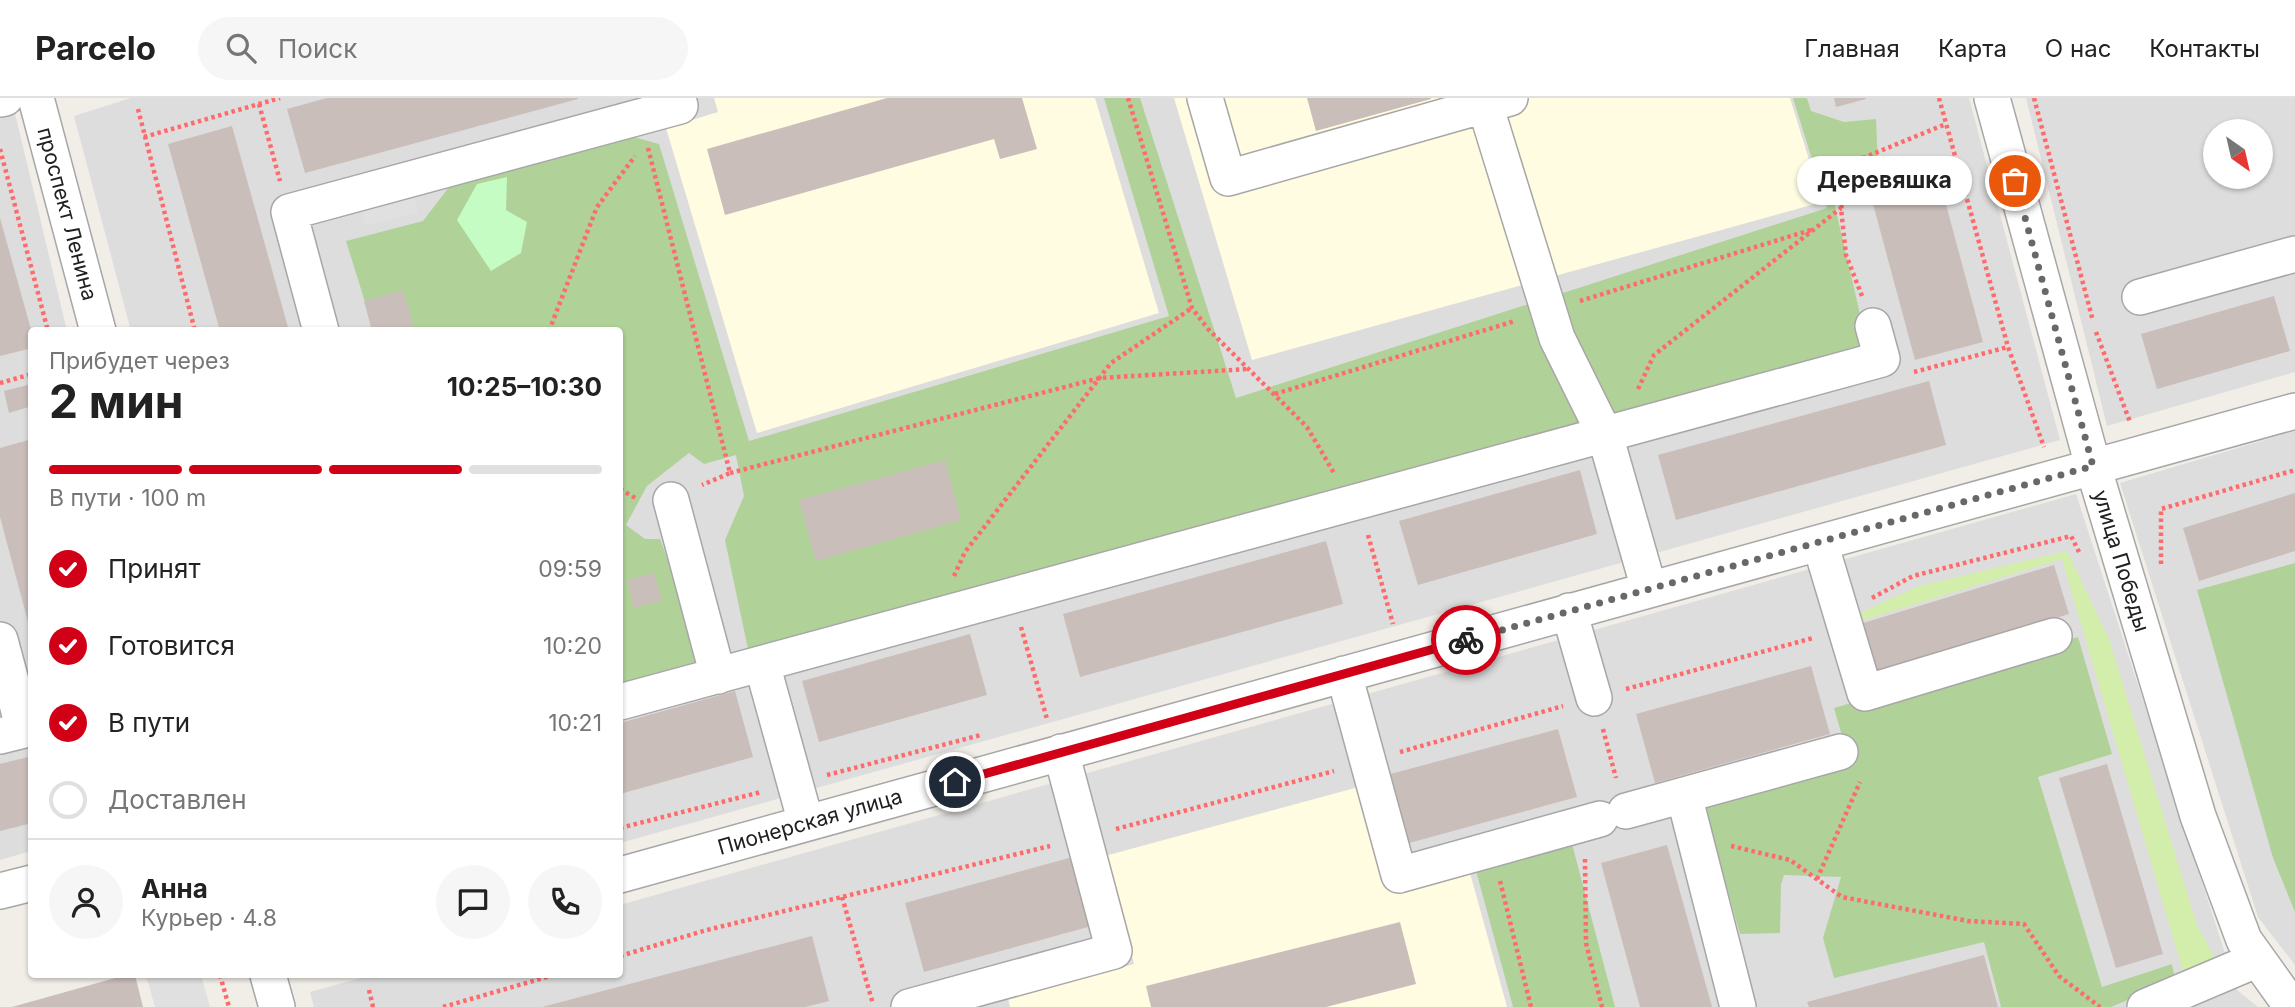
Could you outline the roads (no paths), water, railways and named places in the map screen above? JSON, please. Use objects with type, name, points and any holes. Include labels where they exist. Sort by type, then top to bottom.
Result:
[{"type":"street","points":[[0,99],[5,98]]},
{"type":"street","name":"проспект Ленина","points":[[36,98],[97,327]]},
{"type":"street","points":[[320,327],[289,212],[680,106],[678,98]]},
{"type":"street","points":[[1205,98],[1228,178],[1497,102],[1557,338],[1611,433],[1649,589]]},
{"type":"street","name":"улица Победы","points":[[1992,98],[2093,466],[2198,816],[2244,940],[2292,1007]]},
{"type":"street","points":[[2140,297],[2295,254]]},
{"type":"street","points":[[623,701],[1882,359],[1874,326]]},
{"type":"street","name":"Пионерская улица","points":[[623,874],[2295,411]]},
{"type":"street","points":[[671,500],[718,676]]},
{"type":"street","points":[[1820,542],[1865,693],[2054,636]]},
{"type":"street","points":[[1569,611],[1594,698]]},
{"type":"street","points":[[0,640],[24,730],[0,736]]},
{"type":"street","points":[[762,664],[806,823]]},
{"type":"street","points":[[1344,674],[1399,875],[1840,752]]},
{"type":"street","points":[[909,1007],[1114,951],[1061,752]]},
{"type":"street","points":[[1684,795],[1738,1007]]},
{"type":"street","points":[[0,891],[28,884]]},
{"type":"street","points":[[2144,1007],[2256,960]]},
{"type":"street","points":[[269,978],[277,1007]]},
{"type":"place","name":"Деревяшка","points":[[2015,181]]}]
